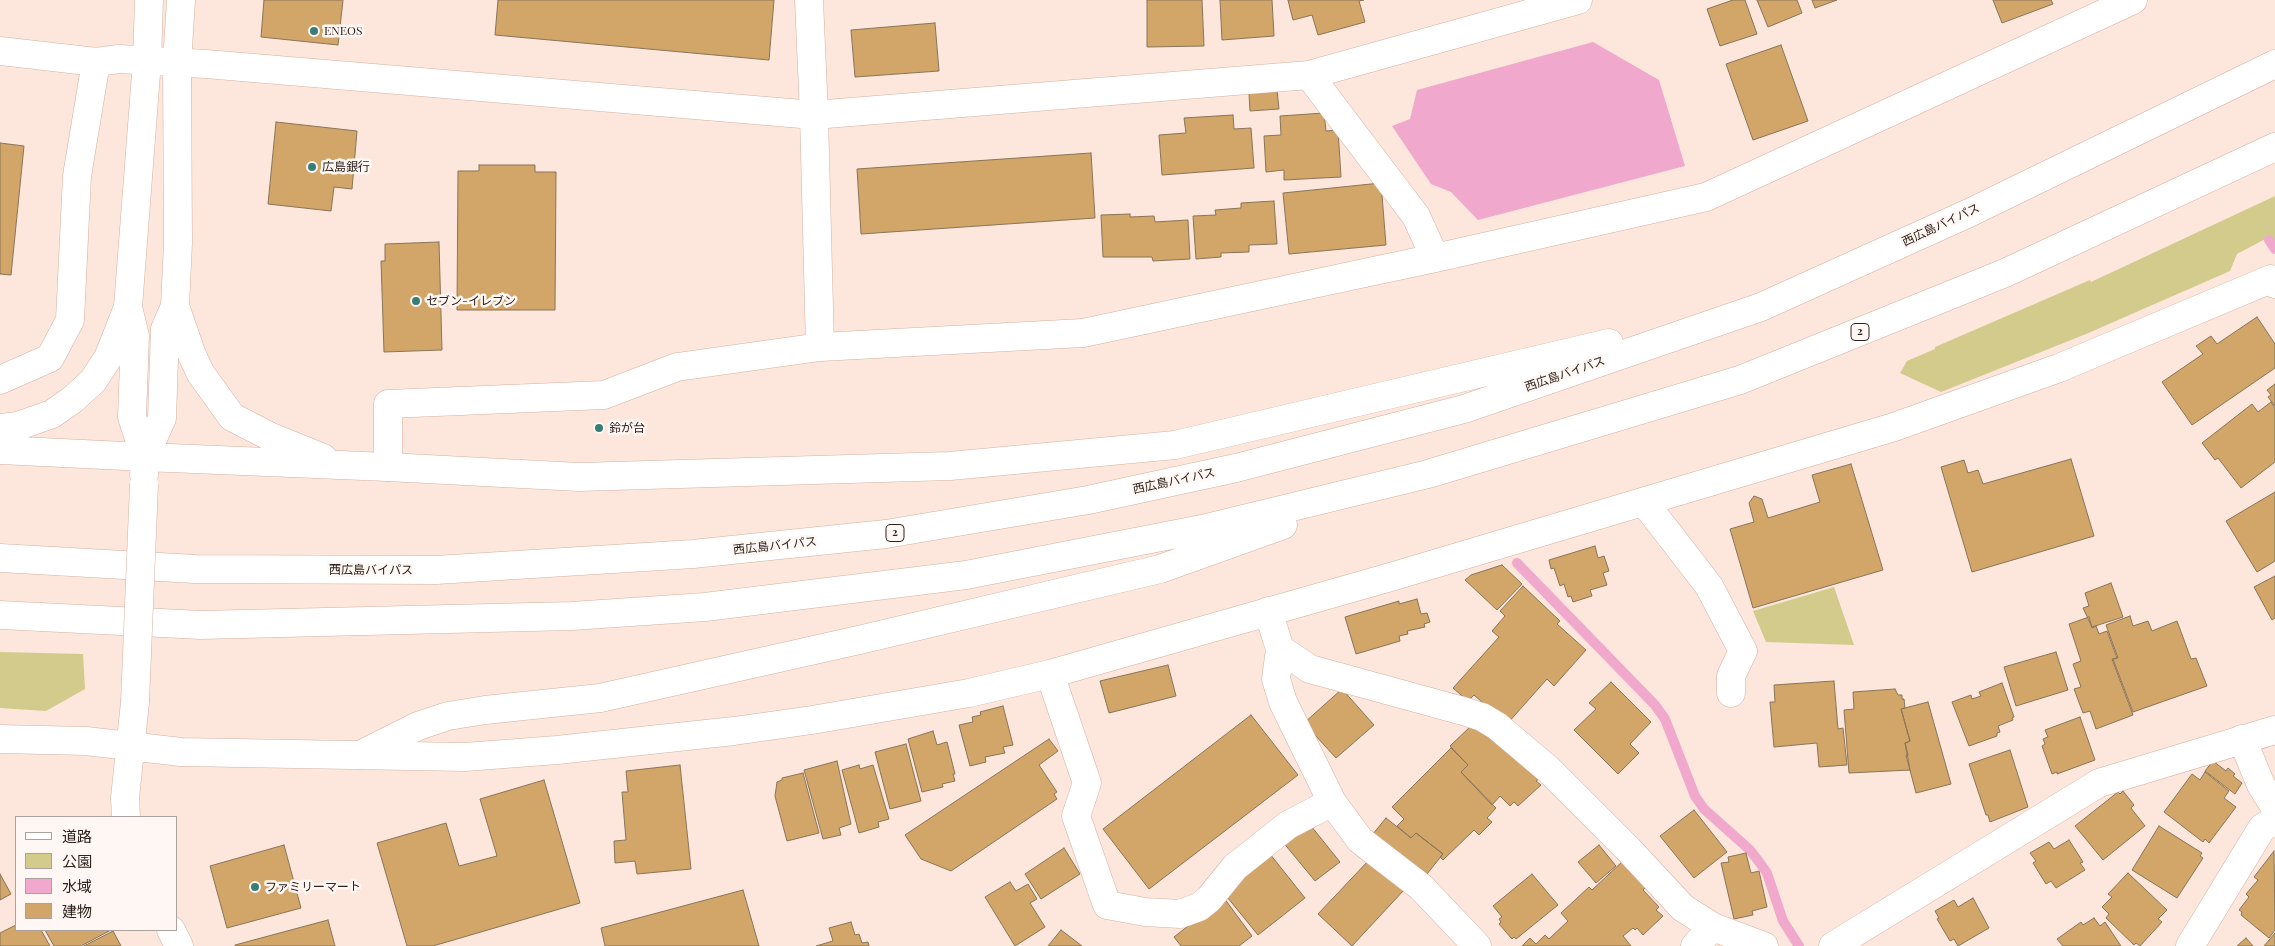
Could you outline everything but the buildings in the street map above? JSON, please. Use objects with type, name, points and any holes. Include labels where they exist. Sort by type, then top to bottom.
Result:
[{"type":"main road","points":[[0,428],[18,426],[52,414],[72,400],[93,381],[108,358],[128,308],[147,62],[149,0]]},
{"type":"main road","points":[[145,457],[162,418],[165,329],[175,306],[178,243],[177,63],[181,0]]},
{"type":"main road","points":[[809,0],[820,347]]},
{"type":"main road","points":[[0,51],[96,62],[120,59],[177,63],[814,115],[1309,75],[1578,0]]},
{"type":"main road","points":[[388,467],[388,404],[604,395],[677,367],[820,347],[1083,333],[1435,258],[1706,197],[2120,3]]},
{"type":"main road","points":[[0,380],[50,358],[70,320],[77,176],[96,62]]},
{"type":"main road","name":"西広島バイパス","points":[[0,558],[195,569],[436,570],[693,554],[886,534],[1088,500],[1274,458],[1464,409],[1761,307],[1969,213],[2275,64]]},
{"type":"main road","points":[[1309,75],[1416,216],[1435,258]]},
{"type":"main road","name":"2","points":[[0,615],[201,625],[572,616],[705,607],[966,574],[1202,529],[1428,474],[1740,380],[2005,274],[2275,147]]},
{"type":"main road","points":[[0,739],[86,742],[181,752],[465,757],[666,739],[812,720],[891,708],[969,693],[1050,674],[1644,502],[1885,430],[1977,399],[2273,282]]},
{"type":"main road","points":[[175,306],[192,356],[201,374],[232,417],[271,437],[342,466]]},
{"type":"main road","points":[[0,450],[598,477],[950,466],[1175,444],[1761,307]]},
{"type":"main road","points":[[126,816],[125,798],[134,702],[145,457],[132,417],[136,336],[128,308]]},
{"type":"main road","points":[[360,756],[418,726],[448,716],[485,710],[600,698],[1160,569],[1428,474]]},
{"type":"main road","points":[[1644,502],[1709,586],[1743,651],[1731,676],[1731,693]]},
{"type":"main road","points":[[1268,611],[1280,650],[1276,679],[1283,702],[1332,802],[1360,840],[1421,887],[1477,946]]},
{"type":"main road","points":[[1280,650],[1310,669],[1463,711],[1482,717],[1497,726],[1548,770],[1628,849],[1683,908],[1704,937],[1764,946]]},
{"type":"main road","points":[[1050,674],[1087,783],[1076,816],[1107,905],[1144,912],[1180,914],[1199,907],[1209,899],[1235,867],[1288,825],[1332,802]]},
{"type":"main road","points":[[1833,946],[2099,783],[2275,730]]},
{"type":"main road","points":[[2242,739],[2261,785],[2275,807]]},
{"type":"main road","points":[[2190,946],[2262,828],[2275,820]]},
{"type":"main road","points":[[172,931],[179,946]]},
{"type":"green space","points":[[2275,196],[2275,241],[2271,236],[2237,254],[2230,271],[2086,334],[1941,392],[1900,373],[1907,361],[1935,349],[1935,347],[2090,280],[2091,282]]},
{"type":"green space","points":[[1834,587],[1854,645],[1766,642],[1753,611]]},
{"type":"green space","points":[[0,652],[83,654],[85,689],[46,711],[0,708]]},
{"type":"water","points":[[1593,42],[1659,80],[1685,166],[1478,220],[1451,192],[1431,184],[1392,126],[1410,119],[1417,90]]},
{"type":"waterway","points":[[2269,240],[2275,249]]},
{"type":"waterway","points":[[1517,563],[1655,705],[1665,719],[1695,796],[1704,809],[1750,850],[1767,873],[1783,921],[1799,946]]},
{"type":"place","name":"ENEOS","points":[[314,31]]},
{"type":"place","name":"広島銀行","points":[[312,167]]},
{"type":"place","name":"セブン-イレブン","points":[[416,301]]},
{"type":"place","name":"鈴が台","points":[[599,428]]},
{"type":"place","name":"ファミリーマート","points":[[255,887]]}]
